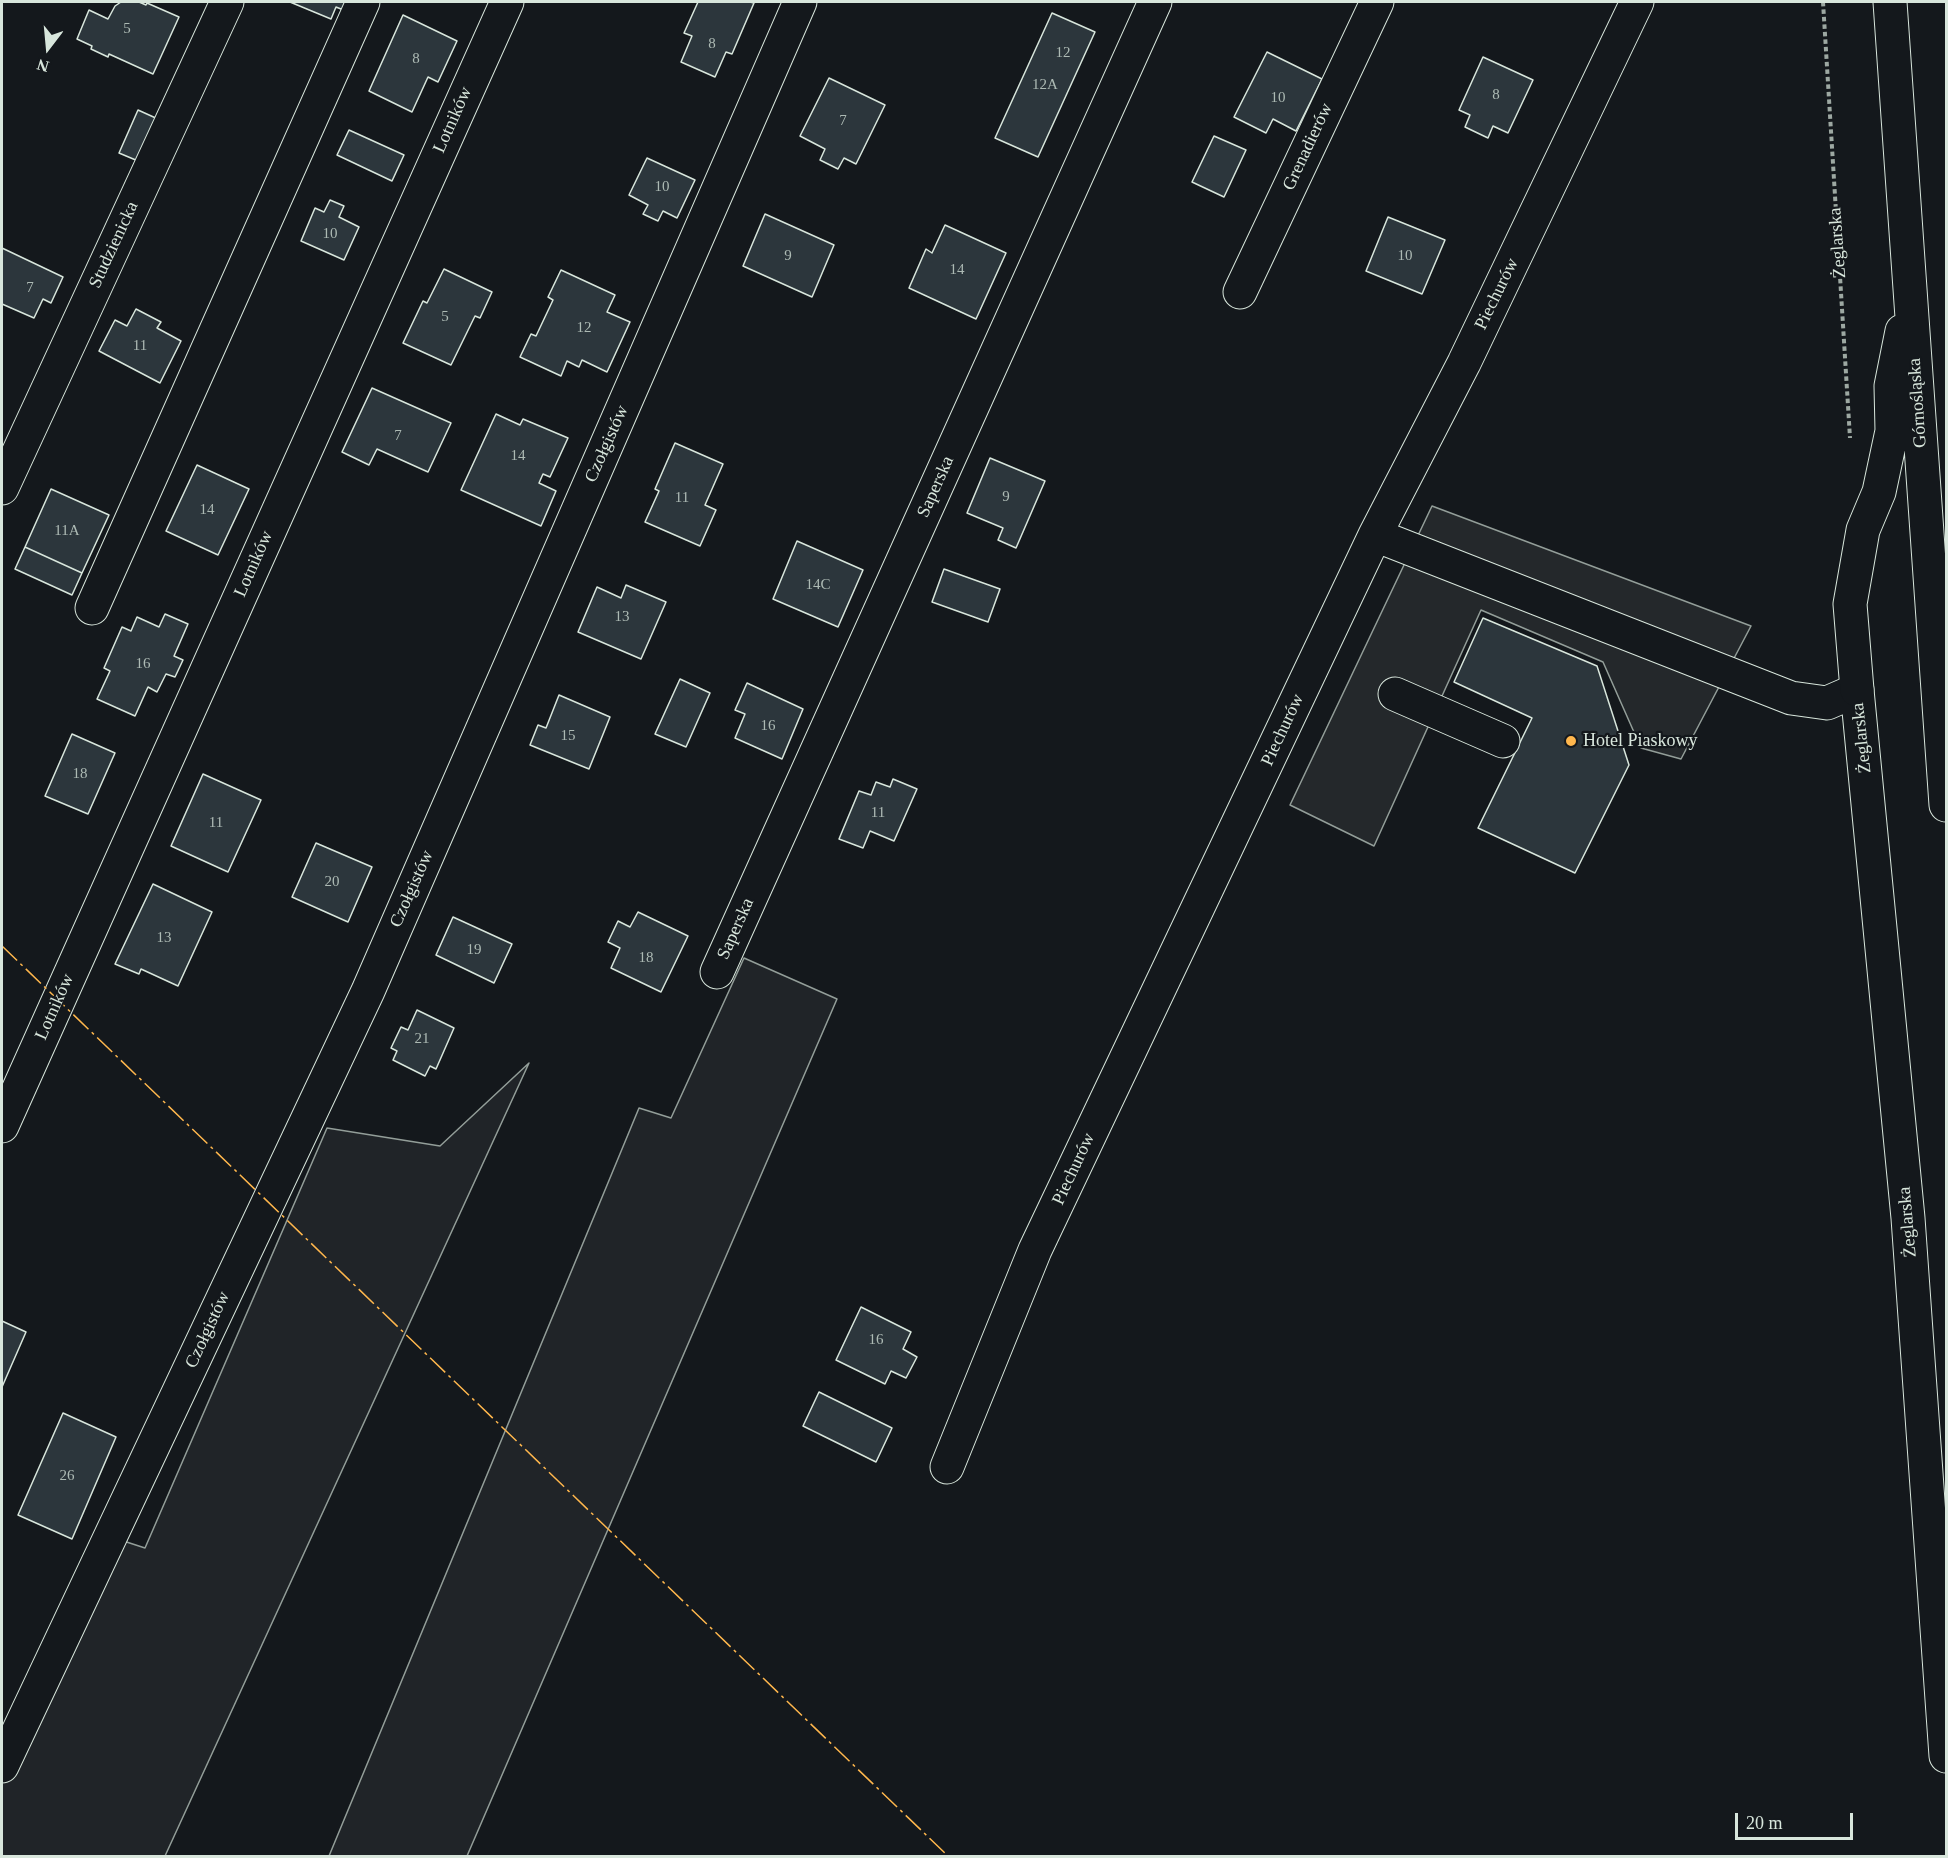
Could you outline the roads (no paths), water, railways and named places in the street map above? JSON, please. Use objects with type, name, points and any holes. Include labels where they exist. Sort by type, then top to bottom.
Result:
[{"type":"street","name":"Studzienicka","points":[[2,488],[227,2]]},
{"type":"street","points":[[92,609],[363,2]]},
{"type":"street","name":"Lotników","points":[[2,1126],[507,2]]},
{"type":"street","name":"Czołgistów","points":[[2,1766],[368,991],[800,2]]},
{"type":"street","name":"Saperska","points":[[717,972],[1155,2]]},
{"type":"street","name":"Grenadierów","points":[[1240,292],[1377,2]]},
{"type":"street","name":"Piechurów","points":[[947,1467],[1035,1250],[1376,534],[1464,363],[1637,2]]},
{"type":"street","name":"Górnośląska","points":[[1890,2],[1947,805]]},
{"type":"street","name":"Żeglarska","points":[[1910,288],[1891,386],[1892,430],[1879,492],[1863,530],[1850,604],[1908,1218],[1947,1756]]},
{"type":"street","points":[[1376,534],[1791,698],[1827,703],[1857,690]]},
{"type":"street","points":[[1395,694],[1503,741]]},
{"type":"place","name":"Hotel Piaskowy","points":[[1571,741]]}]
